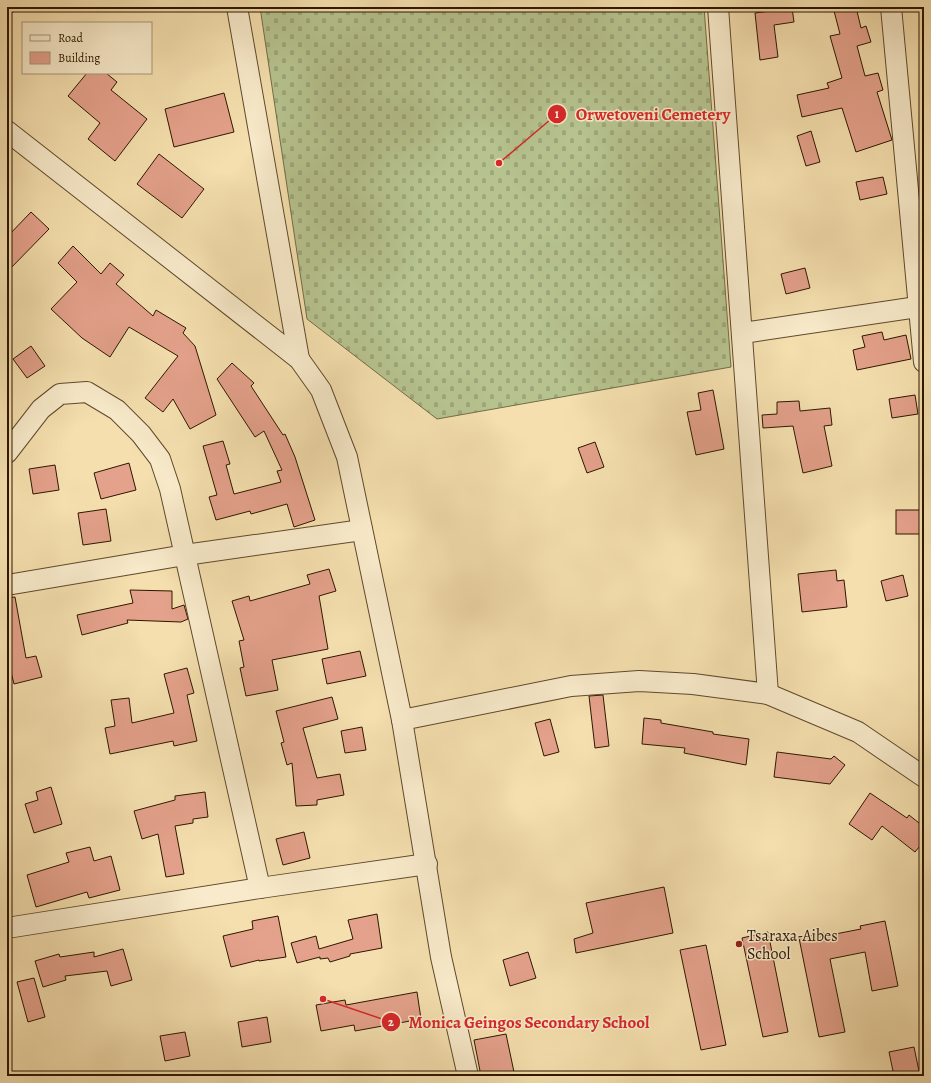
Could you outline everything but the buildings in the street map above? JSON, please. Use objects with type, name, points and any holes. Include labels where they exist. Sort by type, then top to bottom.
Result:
[{"type":"street","points":[[237,7],[299,360]]},
{"type":"street","points":[[718,7],[743,333],[744,367],[768,694]]},
{"type":"street","points":[[891,7],[922,307],[924,362]]},
{"type":"street","points":[[8,132],[299,360],[321,390],[347,457],[402,720],[427,864],[441,957],[468,1076]]},
{"type":"street","points":[[743,333],[922,307]]},
{"type":"street","points":[[7,452],[41,408],[60,394],[87,392],[117,410],[140,434],[160,459],[170,489],[260,888]]},
{"type":"street","points":[[7,585],[185,555],[362,530]]},
{"type":"street","points":[[402,720],[571,686],[632,681],[693,684],[768,694],[858,732],[924,777]]},
{"type":"street","points":[[7,928],[260,888],[427,864]]},
{"type":"green space","points":[[260,7],[704,7],[731,367],[437,419],[307,319]]},
{"type":"waterway","points":[[7,12],[20,7]]},
{"type":"place","name":"Orwetoveni Cemetery","points":[[499,163]]},
{"type":"place","name":"Tsaraxa-Aibes School","points":[[739,944]]},
{"type":"place","name":"Monica Geingos Secondary School","points":[[323,999]]}]
